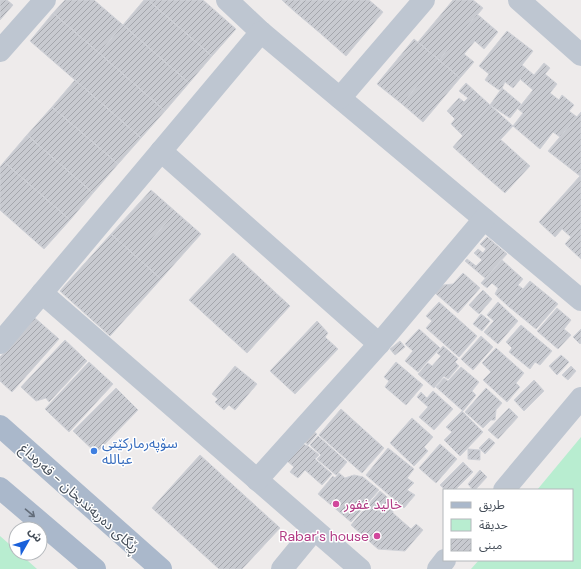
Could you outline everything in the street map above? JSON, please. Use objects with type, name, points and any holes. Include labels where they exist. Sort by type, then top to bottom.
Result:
[{"type":"main road","name":"ڕێگای دەربەندیخان - قەرەداغ","points":[[0,426],[161,569]]},
{"type":"main road","points":[[0,488],[95,569]]},
{"type":"street","points":[[0,51],[45,0]]},
{"type":"street","points":[[227,0],[261,32],[581,300]]},
{"type":"street","points":[[340,98],[424,0]]},
{"type":"street","points":[[519,0],[581,55]]},
{"type":"street","points":[[0,343],[261,32]]},
{"type":"street","points":[[161,151],[379,344]]},
{"type":"street","points":[[257,480],[379,344],[484,219]]},
{"type":"street","points":[[42,294],[360,569]]},
{"type":"street","points":[[505,489],[581,398]]},
{"type":"street","points":[[282,569],[314,530]]},
{"type":"street","points":[[438,569],[444,561]]},
{"type":"green space","points":[[581,437],[581,569],[471,569],[478,561],[573,561],[573,489],[538,489]]},
{"type":"green space","points":[[0,536],[8,543],[8,561],[28,561],[37,569],[0,569]]},
{"type":"building","points":[[0,0],[7,0],[13,5],[0,20]]},
{"type":"building","points":[[65,0],[94,0],[123,25],[99,53],[53,13]]},
{"type":"building","points":[[144,0],[148,0],[212,56],[189,83],[123,25]]},
{"type":"building","points":[[148,0],[203,0],[236,29],[212,56]]},
{"type":"building","points":[[282,0],[303,0],[294,11]]},
{"type":"building","points":[[303,0],[349,0],[320,33],[294,11]]},
{"type":"building","points":[[349,0],[369,0],[383,12],[346,56],[320,33]]},
{"type":"building","points":[[453,0],[473,0],[483,8],[439,60],[418,42]]},
{"type":"building","points":[[53,13],[99,53],[75,80],[30,41]]},
{"type":"building","points":[[477,14],[498,32],[484,49],[475,41],[464,54],[474,62],[460,78],[439,60]]},
{"type":"building","points":[[123,25],[189,83],[165,111],[99,53]]},
{"type":"building","points":[[507,31],[533,51],[522,65],[528,70],[513,88],[505,82],[499,90],[485,80],[489,74],[479,66]]},
{"type":"building","points":[[414,39],[439,60],[402,104],[377,84]]},
{"type":"building","points":[[99,53],[165,111],[141,138],[75,80]]},
{"type":"building","points":[[439,60],[460,78],[423,122],[402,104]]},
{"type":"building","points":[[544,63],[550,68],[545,74],[557,84],[550,93],[559,100],[562,95],[574,105],[569,111],[577,117],[560,137],[553,132],[540,149],[513,126],[523,113],[518,109],[533,90],[520,79],[528,70],[534,75]]},
{"type":"building","points":[[75,80],[141,138],[118,164],[52,107]]},
{"type":"building","points":[[466,83],[490,105],[463,136],[451,124],[455,119],[447,111],[459,98],[464,102],[468,98],[459,91]]},
{"type":"building","points":[[502,88],[521,104],[510,118],[490,105]]},
{"type":"building","points":[[490,105],[513,126],[475,167],[453,147]]},
{"type":"building","points":[[52,107],[118,164],[93,193],[27,135]]},
{"type":"building","points":[[581,112],[581,175],[580,176],[548,151]]},
{"type":"building","points":[[27,135],[93,193],[70,220],[4,162]]},
{"type":"building","points":[[500,139],[530,166],[505,193],[475,167]]},
{"type":"building","points":[[4,162],[70,220],[44,249],[0,210],[0,167]]},
{"type":"building","points":[[580,176],[581,226],[571,237],[562,229],[555,237],[539,222]]},
{"type":"building","points":[[151,190],[176,212],[136,257],[111,234]]},
{"type":"building","points":[[176,212],[201,234],[161,279],[136,257]]},
{"type":"building","points":[[581,226],[581,259],[565,244]]},
{"type":"building","points":[[111,234],[161,279],[110,336],[60,291]]},
{"type":"building","points":[[487,237],[507,254],[485,278],[465,261],[467,259],[476,266],[482,260],[474,253],[478,249],[483,253],[486,249],[480,244]]},
{"type":"building","points":[[233,253],[290,306],[247,353],[189,300]]},
{"type":"building","points":[[502,260],[523,279],[518,285],[523,289],[508,306],[495,294],[498,288],[492,283],[487,288],[481,283]]},
{"type":"building","points":[[463,273],[480,288],[458,313],[435,293],[443,285],[453,284]]},
{"type":"building","points":[[530,281],[558,304],[536,329],[508,306]]},
{"type":"building","points":[[483,290],[492,299],[479,314],[469,305]]},
{"type":"building","points":[[439,302],[477,336],[459,357],[426,328],[432,321],[426,316]]},
{"type":"building","points":[[498,302],[518,321],[498,344],[484,332],[494,321],[487,315]]},
{"type":"building","points":[[557,308],[571,320],[564,329],[571,335],[558,349],[537,331]]},
{"type":"building","points":[[481,314],[490,321],[482,331],[473,324]]},
{"type":"building","points":[[35,318],[59,339],[12,392],[0,381],[0,357]]},
{"type":"building","points":[[317,321],[328,333],[325,337],[338,349],[295,394],[270,371]]},
{"type":"building","points":[[521,325],[552,351],[540,365],[535,362],[530,369],[509,352],[512,348],[506,342]]},
{"type":"building","points":[[419,329],[440,348],[418,372],[405,361],[413,351],[405,344]]},
{"type":"building","points":[[581,329],[581,343],[580,344],[573,337]]},
{"type":"building","points":[[481,336],[493,347],[473,370],[461,359]]},
{"type":"building","points":[[65,340],[87,361],[49,402],[46,398],[36,401],[21,387]]},
{"type":"building","points":[[400,341],[405,347],[395,355],[390,349]]},
{"type":"building","points":[[443,346],[458,359],[455,362],[459,366],[448,379],[444,376],[434,388],[418,374],[428,363],[432,366],[441,356],[437,353]]},
{"type":"building","points":[[496,348],[524,373],[516,383],[520,387],[507,402],[483,380],[491,372],[482,363]]},
{"type":"building","points":[[561,355],[569,362],[557,375],[549,366]]},
{"type":"building","points":[[89,362],[113,384],[69,432],[45,409]]},
{"type":"building","points":[[396,362],[423,385],[406,405],[385,387],[389,381],[384,377]]},
{"type":"building","points":[[235,366],[257,384],[235,410],[229,405],[224,410],[215,402],[218,399],[212,394]]},
{"type":"building","points":[[571,366],[576,371],[568,380],[562,375]]},
{"type":"building","points":[[461,367],[479,382],[472,391],[476,395],[463,411],[436,387],[444,378],[448,381]]},
{"type":"building","points":[[534,380],[544,391],[524,411],[514,400]]},
{"type":"building","points":[[116,388],[138,410],[96,453],[73,431]]},
{"type":"building","points":[[486,388],[502,403],[496,410],[495,420],[491,420],[483,428],[465,412]]},
{"type":"building","points":[[433,391],[453,409],[434,430],[419,417],[428,407],[417,397],[421,392],[427,398]]},
{"type":"building","points":[[509,408],[518,417],[498,439],[488,430]]},
{"type":"building","points":[[341,409],[384,448],[362,473],[319,435]]},
{"type":"building","points":[[462,411],[483,432],[460,456],[444,440],[452,432],[446,427]]},
{"type":"building","points":[[412,418],[433,437],[424,447],[428,451],[414,466],[390,443]]},
{"type":"building","points":[[309,428],[317,434],[308,445],[300,438]]},
{"type":"building","points":[[318,436],[347,462],[336,475],[317,459],[321,455],[310,445]]},
{"type":"building","points":[[489,438],[495,443],[485,454],[479,448]]},
{"type":"building","points":[[300,443],[308,446],[319,455],[315,459],[332,474],[322,485],[305,470],[298,478],[290,472],[294,467],[286,460]]},
{"type":"building","points":[[440,444],[457,459],[436,483],[419,468]]},
{"type":"building","points":[[388,448],[414,469],[407,478],[414,483],[407,490],[415,495],[404,508],[366,475]]},
{"type":"building","points":[[468,449],[480,450],[480,460],[468,459]]},
{"type":"building","points":[[200,455],[280,528],[242,569],[219,569],[152,508]]},
{"type":"building","points":[[463,462],[473,472],[456,489],[444,489],[440,485]]},
{"type":"building","points":[[480,470],[487,477],[476,489],[472,489],[468,484]]},
{"type":"building","points":[[339,473],[345,478],[354,475],[363,477],[379,490],[351,522],[318,494],[333,476],[335,478]]},
{"type":"building","points":[[380,491],[394,503],[392,506],[393,513],[411,529],[416,524],[423,530],[405,551],[378,549],[351,525]]},
{"type":"place","name":"سۆپه‌رماركێتى عبالله","points":[[94,451]]},
{"type":"place","name":"خالید غفور","points":[[336,504]]},
{"type":"place","name":"Rabar's house","points":[[377,536]]}]
